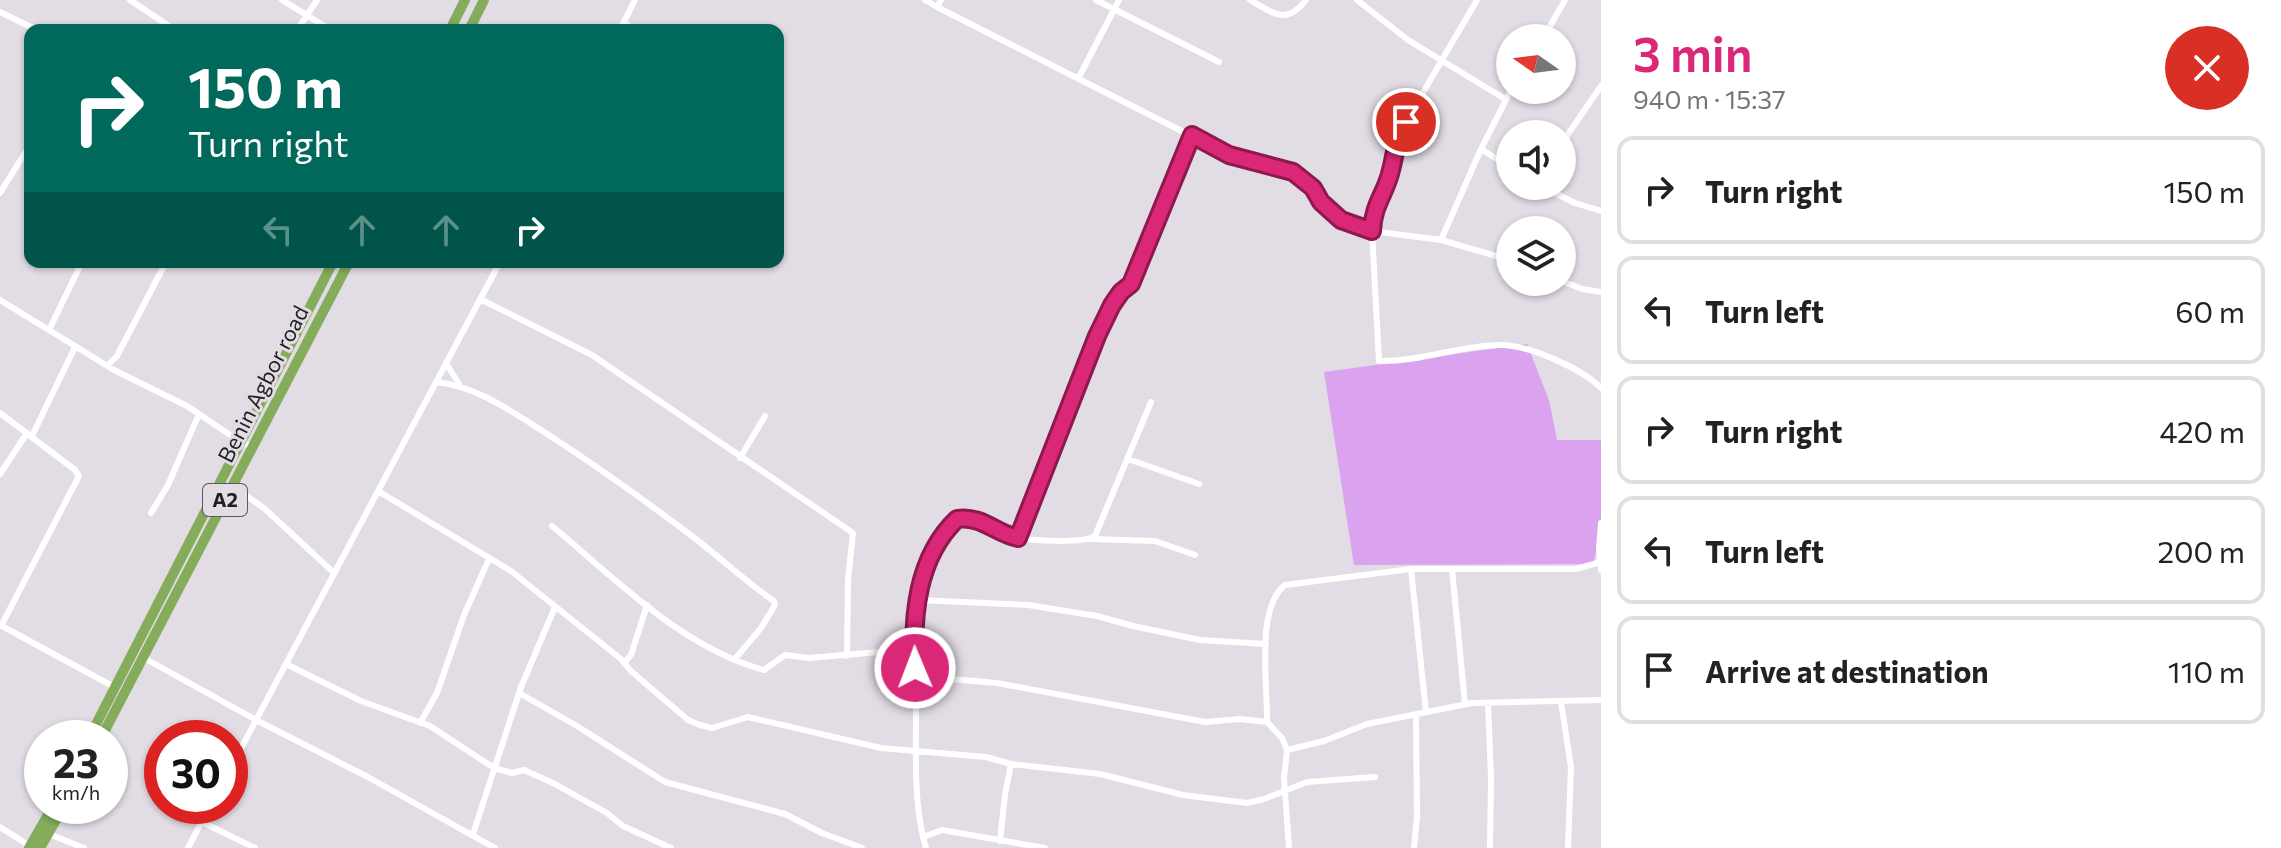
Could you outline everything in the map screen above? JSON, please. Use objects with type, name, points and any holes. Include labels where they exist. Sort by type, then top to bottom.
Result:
[{"type":"highway","points":[[453,24],[465,0]]},
{"type":"highway","points":[[472,24],[484,0]]},
{"type":"highway","name":"Benin Agbor road","points":[[111,720],[233,485],[248,445],[330,268]]},
{"type":"highway","name":"Benin Agbor road","points":[[99,720],[346,268]]},
{"type":"highway","points":[[33,847],[44,824]]},
{"type":"highway","points":[[33,847],[49,834],[54,824]]},
{"type":"street","points":[[130,0],[166,24]]},
{"type":"street","points":[[282,0],[322,24]]},
{"type":"street","points":[[301,24],[317,0]]},
{"type":"street","points":[[622,24],[635,0]]},
{"type":"street","points":[[925,0],[939,3],[1229,155],[1293,172],[1313,188],[1321,202],[1341,220],[1372,231],[1441,240],[1496,256]]},
{"type":"street","points":[[1096,0],[1219,62]]},
{"type":"street","points":[[1079,77],[1119,0]]},
{"type":"street","points":[[1250,0],[1282,16],[1293,13],[1306,0]]},
{"type":"street","points":[[1357,0],[1408,40],[1496,94]]},
{"type":"street","points":[[1477,0],[1397,137],[1391,171],[1374,211],[1372,231],[1379,361],[1501,345],[1549,357],[1589,376],[1601,388]]},
{"type":"street","points":[[1551,24],[1565,0]]},
{"type":"street","points":[[0,12],[25,24]]},
{"type":"street","points":[[1576,123],[1601,86]]},
{"type":"street","points":[[1441,240],[1503,104]]},
{"type":"street","points":[[1018,538],[1097,336],[1112,305],[1131,284],[1192,135]]},
{"type":"street","points":[[1481,149],[1496,158]]},
{"type":"street","points":[[0,193],[24,155]]},
{"type":"street","points":[[1569,200],[1601,211]]},
{"type":"street","points":[[49,330],[79,268]]},
{"type":"street","points":[[108,365],[117,356],[163,268]]},
{"type":"street","points":[[248,735],[497,268]]},
{"type":"street","points":[[1576,287],[1601,292]]},
{"type":"street","points":[[480,299],[592,355],[853,533],[848,580],[847,656]]},
{"type":"street","points":[[1,303],[199,414],[248,445]]},
{"type":"street","points":[[0,474],[3,464],[30,435],[75,347]]},
{"type":"street","points":[[446,363],[459,384]]},
{"type":"street","points":[[436,382],[459,384],[513,412],[671,520],[712,551],[745,582],[774,601],[775,605],[761,628],[734,660]]},
{"type":"street","points":[[1090,539],[1098,531],[1151,402]]},
{"type":"street","points":[[0,413],[79,476],[1,626],[116,688]]},
{"type":"street","points":[[151,513],[168,485],[199,414]]},
{"type":"street","points":[[740,458],[765,416]]},
{"type":"street","points":[[1128,459],[1199,484]]},
{"type":"street","points":[[233,485],[265,509],[333,572]]},
{"type":"street","points":[[378,491],[511,571],[688,720],[700,725],[712,728],[748,717],[881,748],[986,757],[1011,764],[1100,774],[1183,795],[1237,802],[1264,799],[1319,780],[1375,777]]},
{"type":"street","points":[[926,848],[916,792],[914,649],[918,600],[928,560],[957,519],[967,517],[978,520],[1018,538],[1155,541],[1195,555]]},
{"type":"street","points":[[1601,523],[1601,570]]},
{"type":"street","points":[[552,526],[630,594],[703,644],[734,660],[764,670],[785,655],[809,658],[914,649]]},
{"type":"street","points":[[420,723],[437,693],[464,615],[489,559]]},
{"type":"street","points":[[1267,722],[1266,644],[1271,603],[1274,595],[1285,585],[1411,569],[1576,569],[1601,562]]},
{"type":"street","points":[[1411,569],[1426,712]]},
{"type":"street","points":[[1452,569],[1465,704]]},
{"type":"street","points":[[918,600],[1028,605],[1097,616],[1200,640],[1266,644]]},
{"type":"street","points":[[624,663],[631,655],[647,605]]},
{"type":"street","points":[[473,834],[519,693],[555,607]]},
{"type":"street","points":[[144,658],[495,848]]},
{"type":"street","points":[[286,664],[361,701],[430,726],[494,768],[512,773],[524,770],[553,783],[607,813],[623,826],[671,848]]},
{"type":"street","points":[[916,676],[997,683],[1205,722],[1240,719],[1267,722],[1282,738],[1287,750],[1285,791],[1289,848]]},
{"type":"street","points":[[519,693],[665,782],[785,814],[822,833],[862,848]]},
{"type":"street","points":[[1287,750],[1324,741],[1367,724],[1465,704],[1601,700]]},
{"type":"street","points":[[1561,702],[1571,767],[1568,848]]},
{"type":"street","points":[[1488,703],[1490,848]]},
{"type":"street","points":[[1414,848],[1417,816],[1416,715]]},
{"type":"street","points":[[1000,841],[1011,764]]},
{"type":"street","points":[[188,848],[201,824]]},
{"type":"street","points":[[206,824],[255,848]]},
{"type":"street","points":[[0,827],[33,847]]},
{"type":"street","points":[[923,837],[942,830],[1045,848]]},
{"type":"street","points":[[49,834],[84,848]]},
{"type":"shaded area","points":[[1527,344],[1549,400],[1557,440],[1601,440],[1601,533],[1593,564],[1354,565],[1324,372]]},
{"type":"route","points":[[915,668],[915,628],[922,576],[928,560],[957,519],[967,517],[978,520],[1018,538],[1097,336],[1112,305],[1131,284],[1192,135],[1248,162],[1293,172],[1313,188],[1321,202],[1341,220],[1372,231],[1374,211],[1391,171],[1394,145],[1406,122]]}]
